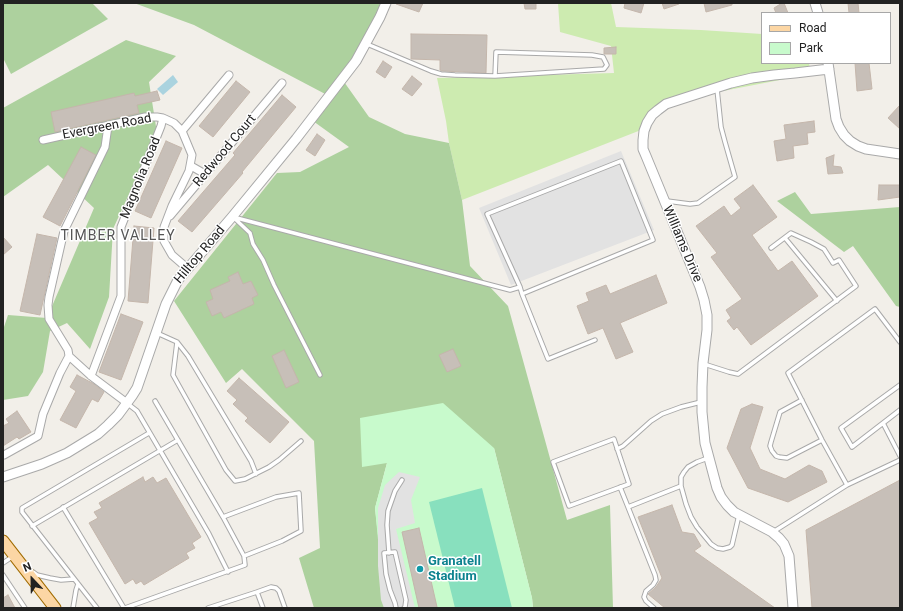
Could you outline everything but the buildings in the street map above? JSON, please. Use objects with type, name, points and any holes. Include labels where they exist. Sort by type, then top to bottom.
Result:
[{"type":"main road","points":[[4,543],[55,608]]},
{"type":"street","name":"Hilltop Road","points":[[3,477],[55,459],[90,439],[108,425],[127,403],[137,388],[166,304],[178,280],[296,139],[356,61],[386,3]]},
{"type":"street","name":"Williams Drive","points":[[793,608],[789,556],[784,544],[772,532],[739,516],[727,505],[717,488],[705,443],[702,402],[703,363],[707,330],[707,315],[704,300],[644,149],[643,140],[644,131],[652,115],[666,104],[752,78],[795,74],[828,66]]},
{"type":"street","points":[[828,66],[836,119],[844,135],[850,141],[866,149],[900,154]]},
{"type":"street","points":[[187,268],[172,255],[164,240],[164,227],[191,166],[192,155],[182,131],[229,75]]},
{"type":"street","name":"Redwood Court","points":[[167,219],[282,83]]},
{"type":"street","name":"Evergreen Road","points":[[42,140],[145,118],[157,117],[174,123],[182,131]]},
{"type":"street","name":"Magnolia Road","points":[[91,376],[121,296],[121,228],[163,118]]},
{"type":"street","points":[[4,454],[38,436],[43,414],[68,356],[68,350],[49,319],[49,297],[64,231],[105,147],[108,126]]},
{"type":"street","points":[[191,166],[205,174]]},
{"type":"street","points":[[68,356],[91,376],[127,403]]},
{"type":"street","points":[[3,482],[15,474]]},
{"type":"lane","points":[[366,43],[441,74],[495,76],[604,69],[607,65],[603,57],[592,55],[496,52],[495,76]]},
{"type":"lane","points":[[664,201],[690,204],[698,203],[735,177],[721,127],[717,88]]},
{"type":"lane","points":[[522,294],[653,240],[621,161],[487,214],[520,287],[522,294],[548,359],[595,340]]},
{"type":"lane","points":[[232,217],[510,290],[520,287]]},
{"type":"lane","points":[[232,217],[250,233],[274,285],[320,375]]},
{"type":"lane","points":[[703,363],[738,374],[856,286],[839,260],[833,264],[824,249],[791,233],[771,248]]},
{"type":"lane","points":[[785,238],[837,301]]},
{"type":"lane","points":[[847,485],[788,373],[875,309],[900,342]]},
{"type":"lane","points":[[156,332],[177,342],[188,356],[251,461],[256,474]]},
{"type":"lane","points":[[177,342],[173,374],[226,470],[235,480],[245,479],[269,467],[301,441]]},
{"type":"lane","points":[[900,385],[841,428],[852,447],[900,410]]},
{"type":"lane","points":[[802,400],[780,412],[770,442],[772,451],[776,456],[787,458],[822,440]]},
{"type":"lane","points":[[63,507],[125,608],[245,565],[244,556],[223,517],[155,401]]},
{"type":"lane","points":[[617,449],[623,446],[662,414],[681,407],[702,402]]},
{"type":"lane","points":[[127,403],[137,411],[209,534],[228,572]]},
{"type":"lane","points":[[883,423],[900,456]]},
{"type":"lane","points":[[97,608],[32,526],[22,512],[22,508],[149,433]]},
{"type":"lane","points":[[32,526],[178,440]]},
{"type":"lane","points":[[614,440],[617,449],[629,484],[569,506],[553,462],[614,440]]},
{"type":"lane","points":[[709,458],[688,467],[681,476],[681,486],[691,517],[711,544],[723,550],[730,547],[732,544],[739,516]]},
{"type":"lane","points":[[772,532],[847,485],[900,460]]},
{"type":"lane","points":[[389,553],[387,525],[388,512],[395,491],[402,480]]},
{"type":"lane","points":[[628,507],[681,486]]},
{"type":"lane","points":[[620,487],[655,574],[656,580],[646,592],[644,597],[646,601],[654,608]]},
{"type":"lane","points":[[223,517],[276,497],[299,493],[301,531],[282,541],[244,556]]},
{"type":"lane","points":[[396,608],[386,574],[384,553],[395,552],[406,600],[404,608]]},
{"type":"lane","points":[[3,563],[14,555]]},
{"type":"lane","points":[[22,566],[37,575],[61,580],[74,579]]},
{"type":"lane","points":[[3,575],[25,608]]},
{"type":"lane","points":[[73,608],[78,584]]},
{"type":"lane","points":[[208,608],[271,587],[276,588],[279,591],[285,608]]},
{"type":"lane","points":[[257,592],[263,608]]},
{"type":"green space","points":[[3,3],[92,3],[108,19],[11,74],[3,58]]},
{"type":"green space","points":[[134,3],[382,3],[342,79],[369,117],[405,134],[449,143],[462,200],[470,266],[508,306],[567,520],[610,505],[613,608],[533,608],[532,598],[494,448],[387,463],[375,508],[386,608],[314,608],[299,558],[320,548],[314,441],[242,369],[226,383],[174,301],[277,173],[300,172],[349,147],[313,121],[329,96],[194,25]]},
{"type":"green space","points":[[558,3],[611,3],[616,27],[761,34],[761,64],[809,64],[811,74],[671,101],[641,130],[462,200],[449,143],[437,78],[614,73],[611,46],[560,32]]},
{"type":"green space","points":[[126,40],[176,56],[149,82],[157,133],[113,229],[109,297],[90,349],[67,323],[50,331],[43,372],[28,396],[3,400],[3,330],[8,315],[47,318],[94,208],[48,165],[3,197],[3,108]]},
{"type":"green space","points":[[795,192],[811,214],[900,207],[900,307],[896,306],[853,246],[844,252],[777,201]]},
{"type":"green space","points":[[443,403],[494,448],[532,598],[533,608],[386,608],[384,603],[375,508],[387,463],[362,467],[360,418]]},
{"type":"green space","points":[[482,488],[512,608],[455,608],[429,502]]},
{"type":"shaded area","points":[[621,151],[654,230],[511,285],[479,208]]},
{"type":"shaded area","points":[[399,472],[420,477],[411,500],[415,523],[396,529],[415,608],[384,608],[381,600],[378,566],[378,508],[385,485]]},
{"type":"water","points":[[173,75],[178,82],[163,95],[157,89]]},
{"type":"place","name":"Granatell Stadium","points":[[420,569]]},
{"type":"district","name":"TIMBER VALLEY","points":[[118,236]]}]
